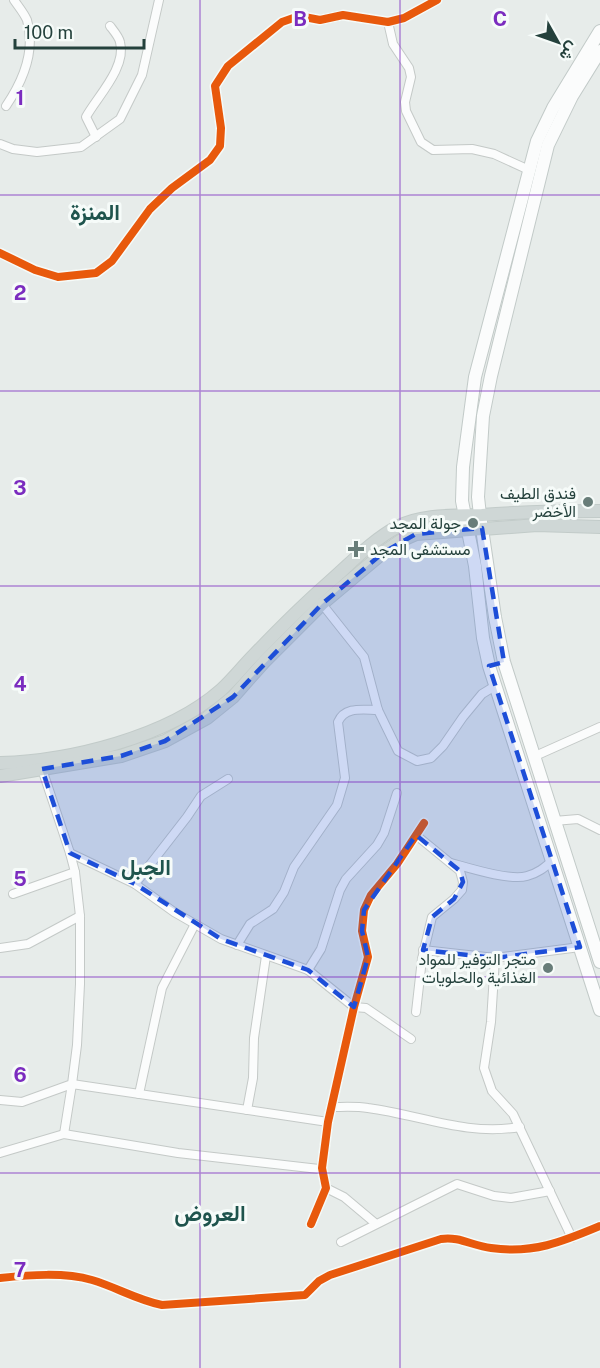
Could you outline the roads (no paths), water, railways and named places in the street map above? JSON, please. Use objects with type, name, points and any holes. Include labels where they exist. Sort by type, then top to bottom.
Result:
[{"type":"main road","points":[[600,31],[553,108],[537,141],[529,170],[483,416],[478,497],[495,617],[504,662],[600,962]]},
{"type":"main road","points":[[599,1004],[489,666],[483,638],[477,575],[462,501],[463,467],[475,377],[548,145],[572,96],[600,51]]},
{"type":"main road","points":[[0,763],[76,754],[114,745],[159,728],[195,709],[221,690],[297,611],[396,527],[412,521],[464,515],[536,511],[600,512]]},
{"type":"main road","points":[[0,776],[121,756],[165,741],[207,718],[233,697],[264,662],[322,604],[384,552],[416,534],[537,525],[600,527]]},
{"type":"main road","points":[[489,666],[504,662]]},
{"type":"street","points":[[6,106],[20,86],[30,53],[26,19],[14,0]]},
{"type":"street","points":[[0,144],[13,149],[37,152],[81,147],[120,119],[142,75],[159,0]]},
{"type":"street","points":[[0,253],[35,270],[58,277],[96,273],[112,261],[150,209],[172,188],[210,160],[220,146],[221,128],[215,86],[228,66],[252,44],[282,22],[299,16],[320,20],[343,15],[388,22],[404,18],[437,0]]},
{"type":"street","points":[[388,22],[393,44],[409,68],[411,77],[405,102],[406,111],[421,142],[434,150],[472,149],[494,154],[529,170]]},
{"type":"street","points":[[96,137],[86,117],[104,92],[120,60],[120,42],[110,26]]},
{"type":"street","points":[[322,604],[364,657],[378,710],[398,751],[417,761],[431,758],[482,694],[495,686]]},
{"type":"street","points":[[237,945],[250,924],[273,909],[284,892],[294,867],[337,805],[345,778],[339,722],[341,716],[351,710],[378,710]]},
{"type":"street","points":[[533,757],[600,727]]},
{"type":"street","points":[[42,769],[75,872],[80,916],[77,1045],[64,1134]]},
{"type":"street","points":[[135,884],[201,796],[228,779]]},
{"type":"street","points":[[308,970],[321,949],[340,890],[346,879],[377,845],[384,833],[397,793]]},
{"type":"street","points":[[554,821],[578,819],[600,830]]},
{"type":"street","points":[[311,1224],[326,1188],[322,1168],[328,1122],[354,1007],[368,957],[362,931],[364,910],[371,895],[397,864],[424,823]]},
{"type":"street","points":[[416,835],[460,871],[463,882],[462,890],[432,917],[423,950],[416,1012]]},
{"type":"street","points":[[70,853],[135,884],[221,939],[308,970],[354,1007],[366,1008],[411,1038]]},
{"type":"street","points":[[447,862],[487,873],[524,877],[540,871],[552,861]]},
{"type":"street","points":[[13,894],[75,872]]},
{"type":"street","points":[[0,948],[28,944],[80,916]]},
{"type":"street","points":[[139,1094],[162,988],[195,924]]},
{"type":"street","points":[[423,950],[495,957],[580,947]]},
{"type":"street","points":[[247,1110],[254,1078],[254,1038],[266,956]]},
{"type":"street","points":[[495,957],[491,1022],[484,1068],[492,1091],[513,1114],[572,1238]]},
{"type":"street","points":[[0,1100],[22,1102],[72,1084],[328,1122]]},
{"type":"street","points":[[331,1107],[368,1108],[437,1124],[483,1130],[499,1131],[519,1127]]},
{"type":"street","points":[[0,1153],[64,1134],[178,1153],[322,1168]]},
{"type":"street","points":[[341,1242],[457,1184],[494,1196],[511,1198],[550,1191]]},
{"type":"street","points":[[326,1188],[344,1197],[375,1223]]},
{"type":"street","points":[[0,1278],[66,1276],[92,1280],[146,1302],[162,1305],[305,1295],[319,1281],[330,1275],[441,1239],[452,1238],[489,1248],[518,1250],[548,1247],[600,1226]]},
{"type":"place","name":"فندق الطيف الأخضر","points":[[588,502]]},
{"type":"place","name":"جولة المجد","points":[[473,523]]},
{"type":"place","name":"مستشفى المجد","points":[[356,549]]},
{"type":"place","name":"متجر التوفير للمواد الغذائية والحلويات","points":[[548,968]]},
{"type":"district","name":"المنزة","points":[[95,212]]},
{"type":"district","name":"الجبل","points":[[146,867]]},
{"type":"district","name":"العروض","points":[[210,1213]]}]
